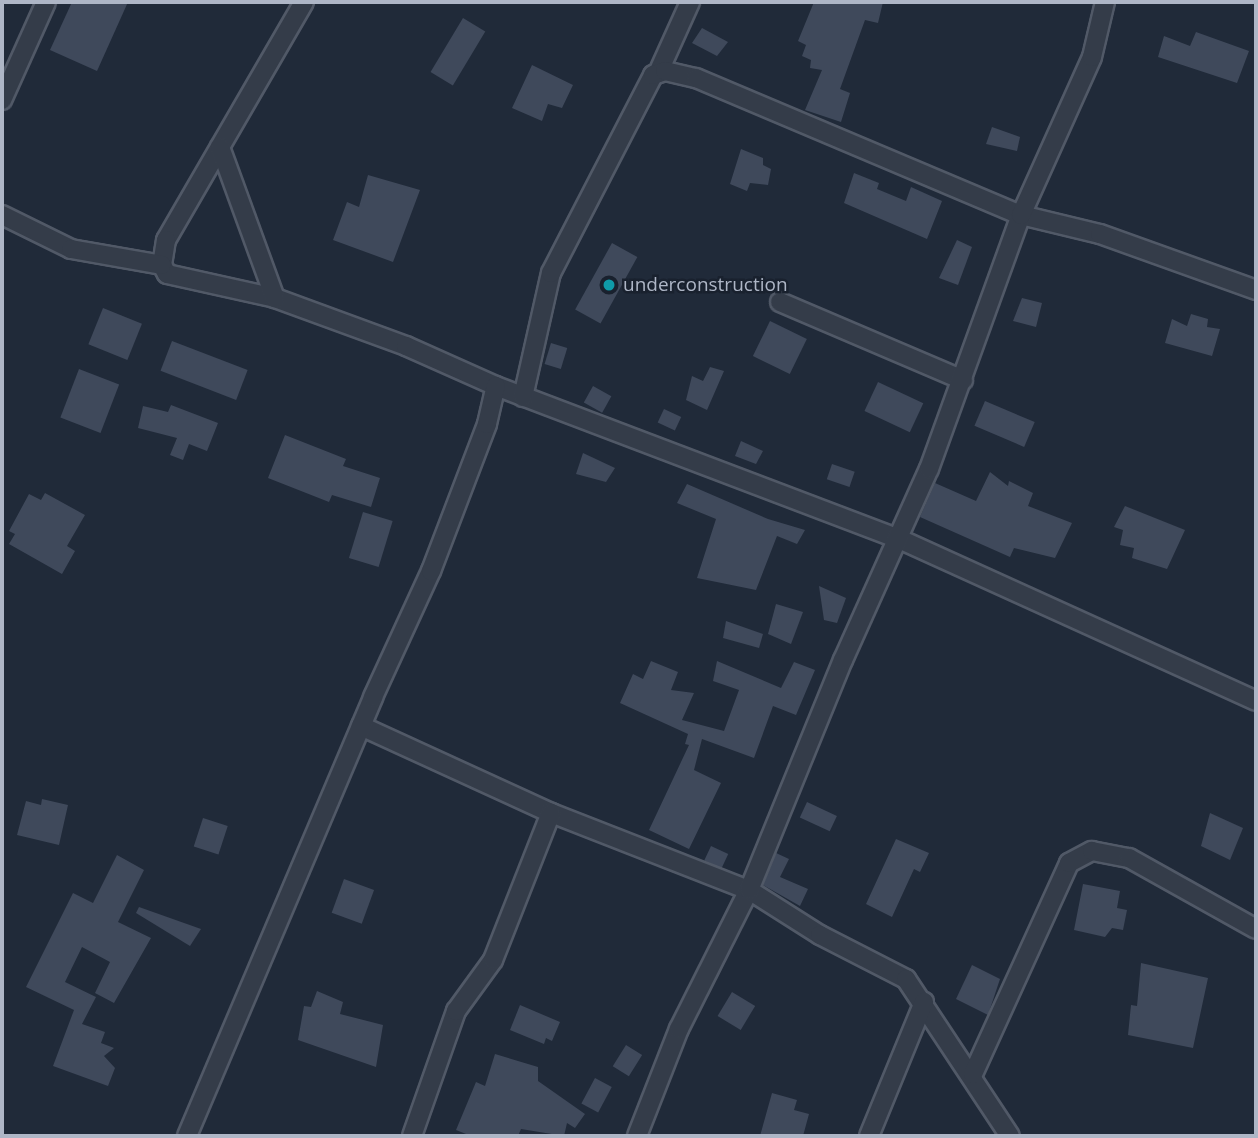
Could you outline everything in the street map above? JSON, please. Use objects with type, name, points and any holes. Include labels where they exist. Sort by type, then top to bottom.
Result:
[{"type":"street","points":[[2,100],[46,2]]},
{"type":"street","points":[[304,2],[166,240],[162,265],[167,274],[177,279],[275,298],[407,346],[523,397],[897,538],[1256,701]]},
{"type":"street","points":[[658,73],[690,2]]},
{"type":"street","points":[[637,1136],[679,1029],[749,890],[963,380],[1021,215],[1092,57],[1105,2]]},
{"type":"street","points":[[523,397],[551,273],[653,75],[658,73],[696,78],[1021,215],[1100,234],[1256,290]]},
{"type":"street","points":[[220,147],[275,298]]},
{"type":"street","points":[[2,215],[71,249],[162,265]]},
{"type":"street","points":[[780,302],[963,380]]},
{"type":"street","points":[[187,1136],[361,726],[431,571],[488,424],[496,386]]},
{"type":"street","points":[[361,726],[551,813],[749,890],[820,934],[906,979],[924,1002],[955,1057],[973,1074],[1010,1136]]},
{"type":"street","points":[[412,1136],[456,1011],[493,960],[551,813]]},
{"type":"street","points":[[973,1074],[1069,863],[1092,850],[1129,858],[1256,929]]},
{"type":"street","points":[[869,1136],[924,1002]]},
{"type":"building","points":[[72,2],[128,2],[97,71],[50,50]]},
{"type":"building","points":[[814,2],[883,2],[878,23],[865,20],[840,89],[850,93],[841,122],[805,110],[822,70],[810,68],[811,60],[802,56],[806,45],[798,41]]},
{"type":"building","points":[[463,18],[485,31],[453,85],[431,72]]},
{"type":"building","points":[[702,28],[728,42],[717,56],[692,43]]},
{"type":"building","points":[[1196,32],[1249,51],[1237,83],[1158,57],[1164,36],[1190,46]]},
{"type":"building","points":[[532,65],[573,85],[562,108],[548,104],[542,121],[512,108]]},
{"type":"building","points":[[992,127],[1020,137],[1017,151],[986,144]]},
{"type":"building","points":[[741,149],[763,158],[763,165],[771,169],[768,185],[750,183],[747,191],[730,184]]},
{"type":"building","points":[[854,173],[879,183],[877,189],[906,201],[911,187],[942,201],[927,239],[844,203]]},
{"type":"building","points":[[368,175],[420,190],[393,262],[333,240],[347,202],[359,207]]},
{"type":"building","points":[[957,240],[972,247],[958,285],[939,278]]},
{"type":"building","name":"underconstruction","points":[[612,243],[637,257],[601,324],[575,309]]},
{"type":"building","points":[[1022,298],[1042,303],[1036,327],[1013,321]]},
{"type":"building","points":[[103,308],[142,324],[127,360],[88,344]]},
{"type":"building","points":[[1191,314],[1208,319],[1207,327],[1220,329],[1212,356],[1165,343],[1172,319],[1187,326]]},
{"type":"building","points":[[770,321],[807,339],[790,374],[753,356]]},
{"type":"building","points":[[172,341],[248,370],[236,400],[161,371]]},
{"type":"building","points":[[551,343],[567,348],[561,369],[545,364]]},
{"type":"building","points":[[710,367],[724,371],[707,410],[686,400],[692,376],[703,381]]},
{"type":"building","points":[[79,369],[119,384],[101,433],[60,418]]},
{"type":"building","points":[[878,382],[923,403],[910,432],[864,411]]},
{"type":"building","points":[[593,386],[611,396],[602,413],[584,403]]},
{"type":"building","points":[[985,401],[1035,422],[1024,447],[974,426]]},
{"type":"building","points":[[171,405],[218,423],[207,451],[189,444],[183,460],[170,455],[177,438],[138,428],[143,406],[168,412]]},
{"type":"building","points":[[664,409],[681,417],[675,431],[658,423]]},
{"type":"building","points":[[285,435],[346,459],[343,466],[380,478],[371,507],[332,495],[329,502],[268,478]]},
{"type":"building","points":[[741,441],[763,451],[756,464],[735,456]]},
{"type":"building","points":[[583,453],[615,468],[606,482],[576,474]]},
{"type":"building","points":[[832,464],[855,472],[849,487],[827,479]]},
{"type":"building","points":[[990,472],[1008,486],[1009,481],[1033,493],[1028,506],[1072,523],[1055,558],[1014,548],[1010,557],[920,517],[935,483],[976,501]]},
{"type":"building","points":[[687,484],[768,519],[805,530],[797,544],[777,536],[756,590],[697,578],[716,519],[677,503]]},
{"type":"building","points":[[45,493],[85,515],[67,546],[75,551],[62,574],[9,544],[15,534],[9,531],[29,494],[41,500]]},
{"type":"building","points":[[1125,506],[1185,530],[1167,569],[1132,558],[1134,548],[1120,545],[1123,530],[1114,527]]},
{"type":"building","points":[[363,512],[393,521],[379,567],[349,558]]},
{"type":"building","points":[[819,586],[846,598],[837,623],[824,620]]},
{"type":"building","points":[[776,604],[803,612],[791,644],[768,634]]},
{"type":"building","points":[[726,621],[763,634],[759,648],[723,638]]},
{"type":"building","points":[[651,661],[678,672],[671,690],[694,693],[682,720],[724,731],[739,690],[713,681],[717,661],[781,688],[794,662],[815,670],[796,715],[773,706],[754,758],[702,739],[694,770],[721,783],[689,849],[649,830],[689,745],[685,744],[688,734],[620,703],[633,674],[643,679]]},
{"type":"building","points":[[42,799],[68,805],[59,845],[17,835],[26,801],[41,805]]},
{"type":"building","points":[[807,802],[837,816],[830,831],[800,817]]},
{"type":"building","points":[[1210,813],[1243,828],[1230,860],[1201,846]]},
{"type":"building","points":[[203,818],[228,826],[218,855],[194,847]]},
{"type":"building","points":[[896,839],[929,853],[920,872],[914,869],[892,917],[866,904]]},
{"type":"building","points":[[711,846],[728,854],[721,869],[704,861]]},
{"type":"building","points":[[776,853],[789,859],[780,877],[808,889],[800,906],[763,885]]},
{"type":"building","points":[[117,855],[144,870],[118,922],[151,938],[114,1003],[95,993],[110,962],[82,947],[65,982],[96,997],[82,1024],[105,1032],[101,1043],[114,1048],[104,1056],[115,1068],[108,1086],[53,1066],[74,1010],[26,987],[73,893],[93,903]]},
{"type":"building","points":[[344,879],[374,890],[362,924],[332,913]]},
{"type":"building","points":[[1083,884],[1120,891],[1117,908],[1127,910],[1123,930],[1112,928],[1105,937],[1074,930]]},
{"type":"building","points":[[139,907],[201,929],[190,946],[136,913]]},
{"type":"building","points":[[1141,963],[1208,978],[1193,1048],[1128,1035],[1131,1005],[1137,1006]]},
{"type":"building","points":[[972,965],[1000,979],[988,1015],[956,999]]},
{"type":"building","points":[[317,991],[343,1002],[340,1014],[383,1025],[376,1067],[298,1040],[304,1006],[311,1007]]},
{"type":"building","points":[[732,992],[755,1006],[741,1030],[718,1016]]},
{"type":"building","points":[[520,1005],[560,1022],[552,1041],[546,1038],[544,1044],[510,1030]]},
{"type":"building","points":[[626,1045],[642,1055],[629,1076],[613,1066]]},
{"type":"building","points":[[495,1054],[538,1067],[538,1081],[585,1114],[575,1128],[567,1123],[564,1136],[521,1129],[518,1136],[471,1136],[456,1130],[476,1082],[485,1086]]},
{"type":"building","points":[[595,1078],[612,1087],[598,1113],[581,1104]]},
{"type":"building","points":[[772,1093],[797,1100],[794,1110],[809,1114],[803,1136],[760,1136]]},
{"type":"place","name":"underconstruction","points":[[609,285]]}]
